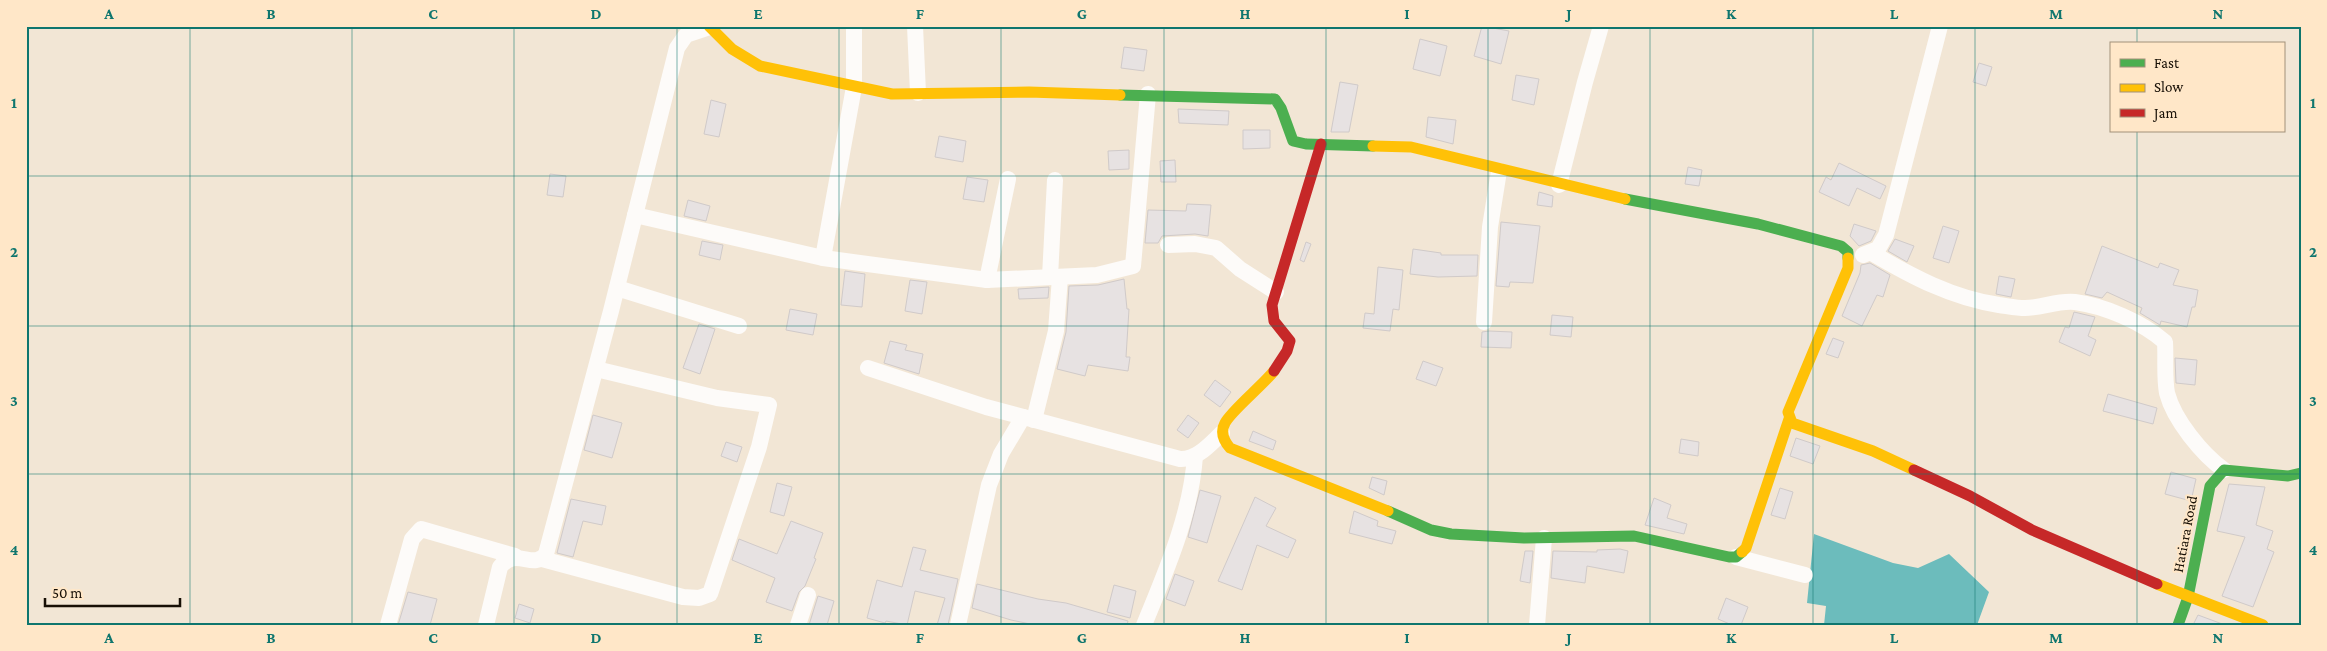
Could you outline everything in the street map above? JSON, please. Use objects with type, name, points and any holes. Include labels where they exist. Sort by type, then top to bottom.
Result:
[{"type":"street","points":[[542,559],[546,554],[596,369],[677,48],[686,36],[710,26],[744,59],[760,66],[892,94],[1029,92],[1275,99],[1280,104],[1287,134],[1293,141],[1411,148],[1499,171],[1758,224],[1841,246],[1848,252],[1848,268],[1788,412],[1789,419],[1746,548],[1736,557]]},
{"type":"street","points":[[822,258],[854,87],[854,26]]},
{"type":"street","points":[[915,26],[918,94]]},
{"type":"street","points":[[1559,184],[1584,82],[1601,26]]},
{"type":"street","points":[[1849,259],[1872,253],[1882,244],[1886,234],[1940,26]]},
{"type":"street","points":[[635,215],[822,258],[987,280],[1097,275],[1133,266],[1148,94]]},
{"type":"street","points":[[1321,144],[1276,292],[1271,315],[1274,324],[1290,341],[1288,351],[1280,363],[1225,422],[1222,433],[1224,442],[1230,448],[1342,491],[1431,530],[1470,536],[1544,538],[1634,536],[1736,557],[1805,575]]},
{"type":"street","points":[[1484,322],[1490,227],[1499,171]]},
{"type":"street","points":[[987,280],[1008,179]]},
{"type":"street","points":[[958,625],[990,485],[1001,454],[1028,418],[1056,330],[1055,180]]},
{"type":"street","points":[[1168,245],[1195,244],[1216,248],[1240,270],[1276,292]]},
{"type":"street","points":[[1872,253],[1914,277],[1946,291],[1996,304],[2026,308],[2074,302],[2105,310],[2151,330],[2165,342],[2168,393],[2181,422],[2210,460],[2224,470],[2288,476],[2301,473]]},
{"type":"street","points":[[617,288],[739,326]]},
{"type":"street","points":[[868,368],[1028,418],[1180,459],[1188,460],[1196,456],[1222,433]]},
{"type":"street","points":[[388,625],[412,539],[422,529],[515,556],[535,561],[542,559],[683,597],[699,598],[710,594],[760,447],[769,405],[717,398],[596,369]]},
{"type":"street","points":[[1789,419],[1800,427],[1873,452],[1916,470],[1970,496],[2032,530],[2188,598],[2263,625]]},
{"type":"street","points":[[1144,625],[1168,566],[1188,502],[1194,479],[1196,456]]},
{"type":"street","name":"Hatiara Road","points":[[2178,625],[2188,598],[2210,486],[2224,470]]},
{"type":"street","points":[[1537,625],[1544,538]]},
{"type":"street","points":[[486,625],[500,567],[506,560],[515,556]]},
{"type":"street","points":[[798,625],[808,595]]},
{"type":"water","points":[[1814,534],[1893,563],[1918,568],[1949,554],[1989,592],[1977,625],[1824,625],[1826,606],[1807,603]]},
{"type":"building","points":[[1482,26],[1509,31],[1501,64],[1474,56]]},
{"type":"building","points":[[1420,39],[1447,46],[1440,76],[1413,69]]},
{"type":"building","points":[[1124,47],[1147,50],[1144,71],[1121,68]]},
{"type":"building","points":[[1979,63],[1992,67],[1986,86],[1973,82]]},
{"type":"building","points":[[1516,75],[1539,79],[1534,105],[1512,100]]},
{"type":"building","points":[[1340,82],[1358,85],[1349,132],[1331,132]]},
{"type":"building","points":[[711,100],[726,104],[719,137],[704,134]]},
{"type":"building","points":[[1178,109],[1229,111],[1228,125],[1179,123]]},
{"type":"building","points":[[1428,117],[1456,120],[1453,144],[1426,137]]},
{"type":"building","points":[[1243,130],[1270,130],[1270,148],[1243,149]]},
{"type":"building","points":[[939,136],[966,141],[963,162],[935,157]]},
{"type":"building","points":[[1129,150],[1129,169],[1109,170],[1108,151]]},
{"type":"building","points":[[1175,160],[1176,182],[1161,182],[1160,161]]},
{"type":"building","points":[[1839,163],[1886,186],[1880,199],[1857,188],[1849,206],[1819,192],[1826,177],[1831,180]]},
{"type":"building","points":[[1688,167],[1702,170],[1699,186],[1685,184]]},
{"type":"building","points":[[550,174],[566,176],[563,197],[547,195]]},
{"type":"building","points":[[967,177],[988,180],[984,202],[963,199]]},
{"type":"building","points":[[1539,192],[1553,196],[1552,207],[1537,205]]},
{"type":"building","points":[[688,200],[710,206],[706,221],[684,216]]},
{"type":"building","points":[[1187,204],[1211,205],[1208,236],[1195,234],[1162,236],[1158,243],[1145,243],[1148,210],[1186,211]]},
{"type":"building","points":[[1501,222],[1540,226],[1533,283],[1510,282],[1509,287],[1496,286]]},
{"type":"building","points":[[1854,224],[1876,231],[1871,241],[1859,246],[1850,236]]},
{"type":"building","points":[[1943,226],[1959,231],[1949,263],[1933,258]]},
{"type":"building","points":[[1895,239],[1914,246],[1907,262],[1888,251]]},
{"type":"building","points":[[702,241],[723,245],[720,260],[699,255]]},
{"type":"building","points":[[1306,242],[1311,244],[1304,262],[1300,260]]},
{"type":"building","points":[[2102,246],[2158,268],[2160,263],[2179,270],[2173,285],[2198,290],[2195,307],[2192,307],[2187,327],[2161,321],[2160,325],[2140,313],[2142,308],[2107,292],[2102,298],[2085,294]]},
{"type":"building","points":[[1413,249],[1441,253],[1441,255],[1478,255],[1477,276],[1438,277],[1410,274]]},
{"type":"building","points":[[1870,263],[1890,275],[1883,297],[1877,295],[1862,326],[1842,316],[1860,273],[1861,265]]},
{"type":"building","points":[[1378,267],[1403,270],[1399,310],[1393,309],[1390,331],[1363,328],[1365,313],[1374,314]]},
{"type":"building","points":[[845,271],[865,274],[862,307],[841,305]]},
{"type":"building","points":[[1999,276],[2015,279],[2011,297],[1996,294]]},
{"type":"building","points":[[1124,279],[1127,309],[1129,309],[1126,357],[1130,357],[1128,371],[1088,365],[1085,376],[1057,369],[1066,332],[1069,286],[1098,285]]},
{"type":"building","points":[[910,280],[927,282],[922,314],[905,311]]},
{"type":"building","points":[[1049,287],[1048,298],[1019,299],[1018,289]]},
{"type":"building","points":[[790,309],[817,314],[813,335],[786,330]]},
{"type":"building","points":[[2074,312],[2095,317],[2088,336],[2096,340],[2090,356],[2059,342],[2065,327],[2069,328]]},
{"type":"building","points":[[1552,315],[1573,317],[1571,337],[1550,335]]},
{"type":"building","points":[[699,324],[715,329],[700,374],[683,368]]},
{"type":"building","points":[[1482,332],[1512,332],[1511,348],[1481,347]]},
{"type":"building","points":[[1833,338],[1844,342],[1838,358],[1826,354]]},
{"type":"building","points":[[890,341],[907,345],[905,350],[923,354],[919,374],[884,363]]},
{"type":"building","points":[[2175,358],[2197,360],[2195,385],[2176,383]]},
{"type":"building","points":[[1423,361],[1443,368],[1436,386],[1416,379]]},
{"type":"building","points":[[1215,380],[1231,392],[1220,407],[1204,395]]},
{"type":"building","points":[[2108,394],[2157,408],[2153,424],[2103,411]]},
{"type":"building","points":[[593,415],[622,423],[612,458],[584,450]]},
{"type":"building","points":[[1188,415],[1199,423],[1188,438],[1177,430]]},
{"type":"building","points":[[1253,431],[1276,441],[1273,450],[1249,441]]},
{"type":"building","points":[[1796,438],[1820,446],[1813,464],[1790,456]]},
{"type":"building","points":[[1681,439],[1699,442],[1698,456],[1679,453]]},
{"type":"building","points":[[726,442],[742,447],[737,462],[721,456]]},
{"type":"building","points":[[2171,472],[2196,479],[2191,501],[2165,494]]},
{"type":"building","points":[[1372,477],[1387,481],[1384,495],[1369,488]]},
{"type":"building","points":[[777,483],[792,487],[784,516],[770,512]]},
{"type":"building","points":[[2229,484],[2265,487],[2256,525],[2273,531],[2267,549],[2274,552],[2253,607],[2222,596],[2245,537],[2217,531]]},
{"type":"building","points":[[1780,488],[1793,492],[1785,519],[1771,515]]},
{"type":"building","points":[[1200,490],[1221,496],[1207,543],[1188,537]]},
{"type":"building","points":[[1255,497],[1276,508],[1266,526],[1296,540],[1288,558],[1257,545],[1242,590],[1218,581]]},
{"type":"building","points":[[1654,498],[1671,505],[1667,518],[1687,524],[1684,534],[1645,525]]},
{"type":"building","points":[[571,499],[606,506],[602,525],[583,521],[573,557],[557,553]]},
{"type":"building","points":[[1354,511],[1378,521],[1377,526],[1396,531],[1392,544],[1349,533]]},
{"type":"building","points":[[791,521],[823,533],[814,558],[816,559],[805,586],[799,592],[792,611],[766,602],[775,578],[732,560],[739,539],[777,554]]},
{"type":"building","points":[[913,547],[926,550],[920,570],[958,579],[948,625],[937,625],[945,598],[915,591],[907,625],[886,621],[885,623],[867,618],[877,580],[902,587]]},
{"type":"building","points":[[1620,549],[1628,551],[1624,573],[1587,566],[1585,583],[1551,578],[1553,551],[1597,552],[1597,550]]},
{"type":"building","points":[[1525,551],[1533,551],[1530,583],[1520,581]]},
{"type":"building","points":[[1175,574],[1194,581],[1185,606],[1166,599]]},
{"type":"building","points":[[977,584],[1038,599],[1066,603],[1128,621],[1127,625],[1035,625],[1011,620],[972,608]]},
{"type":"building","points":[[1114,585],[1136,591],[1130,618],[1107,612]]},
{"type":"building","points":[[408,592],[437,599],[430,625],[398,625]]},
{"type":"building","points":[[818,596],[834,601],[827,625],[809,625]]},
{"type":"building","points":[[1726,598],[1748,607],[1741,625],[1732,625],[1718,619]]},
{"type":"building","points":[[519,604],[534,609],[530,623],[515,618]]},
{"type":"building","points":[[2198,615],[2225,625],[2193,625]]},
{"type":"traffic: fast","points":[[1120,95],[1275,99],[1281,108],[1293,141],[1306,144],[1373,146]]},
{"type":"traffic: fast","points":[[1625,199],[1758,224],[1841,246],[1848,252],[1848,258]]},
{"type":"traffic: fast","points":[[2178,625],[2188,597],[2210,486],[2224,470],[2288,476],[2301,473]]},
{"type":"traffic: fast","points":[[1388,511],[1431,530],[1451,534],[1524,538],[1634,536],[1729,557],[1736,557],[1742,552]]},
{"type":"traffic: slow","points":[[709,26],[732,49],[760,66],[892,94],[1029,92],[1120,95]]},
{"type":"traffic: slow","points":[[1373,146],[1411,147],[1625,199]]},
{"type":"traffic: slow","points":[[1848,258],[1848,268],[1788,412],[1792,423],[1873,451],[1914,470]]},
{"type":"traffic: slow","points":[[1274,371],[1225,423],[1223,436],[1230,448],[1388,511]]},
{"type":"traffic: slow","points":[[1742,552],[1746,548],[1789,419]]},
{"type":"traffic: slow","points":[[2157,584],[2263,625]]},
{"type":"traffic: jam","points":[[1274,371],[1287,351],[1290,341],[1274,321],[1272,305],[1321,144]]},
{"type":"traffic: jam","points":[[1914,470],[1970,496],[2032,530],[2157,584]]}]
